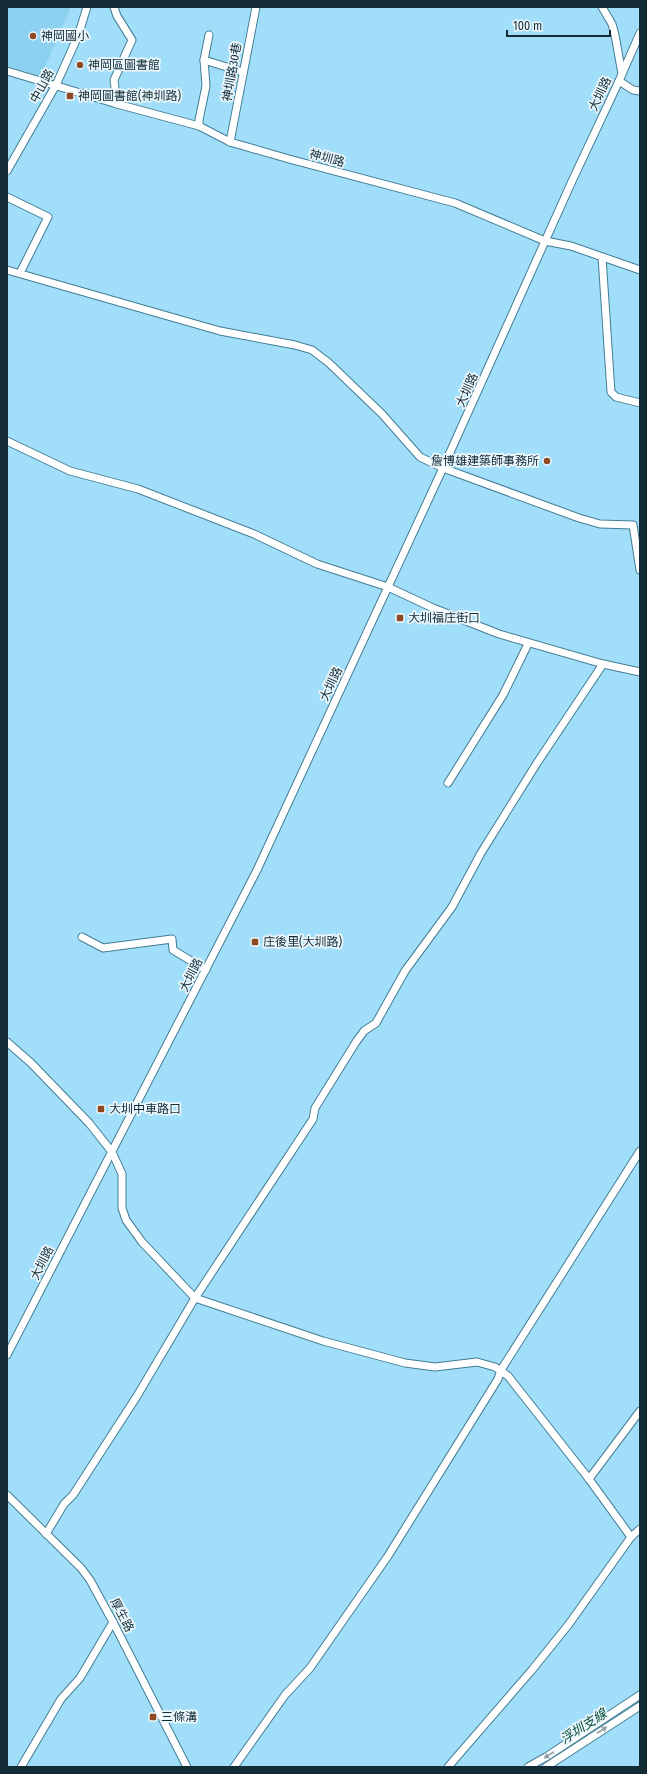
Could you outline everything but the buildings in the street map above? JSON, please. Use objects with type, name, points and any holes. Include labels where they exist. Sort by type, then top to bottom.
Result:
[{"type":"street","name":"中山路","points":[[7,170],[56,85],[78,36],[87,7]]},
{"type":"street","points":[[114,7],[116,16],[132,40],[114,80],[117,104]]},
{"type":"street","name":"神圳路30巷","points":[[230,142],[256,7]]},
{"type":"street","name":"大圳路","points":[[7,1355],[257,870],[444,468],[545,241],[620,78],[612,24],[602,7]]},
{"type":"street","points":[[640,33],[620,78],[633,90],[640,91]]},
{"type":"street","points":[[199,126],[206,86],[204,60],[208,35]]},
{"type":"street","points":[[204,60],[243,72]]},
{"type":"street","name":"神圳路","points":[[7,71],[117,104],[199,126],[230,142],[455,203],[545,241],[571,246],[640,270]]},
{"type":"street","points":[[7,197],[48,217],[20,273]]},
{"type":"street","points":[[602,257],[611,392],[616,397],[640,403]]},
{"type":"street","points":[[7,270],[220,331],[294,345],[312,350],[329,363],[383,415],[420,458],[600,524],[633,525],[640,570]]},
{"type":"street","points":[[7,441],[70,471],[138,489],[254,534],[317,564],[388,587],[453,616],[528,644],[603,664],[640,672]]},
{"type":"street","points":[[448,783],[503,695],[528,644]]},
{"type":"street","points":[[46,1534],[64,1504],[73,1495],[132,1402],[195,1298],[313,1119],[315,1108],[356,1042],[364,1031],[376,1023],[405,971],[452,906],[481,853],[537,763],[603,664]]},
{"type":"street","points":[[82,938],[103,948],[172,939],[173,950],[206,970]]},
{"type":"street","points":[[7,1042],[31,1063],[89,1123],[112,1152],[122,1174],[122,1208],[126,1220],[142,1242],[195,1298],[323,1341],[406,1363],[434,1367],[477,1362],[501,1370],[508,1376],[589,1479],[631,1537]]},
{"type":"street","points":[[234,1767],[285,1695],[310,1668],[388,1556],[498,1379],[501,1370],[640,1150]]},
{"type":"street","points":[[589,1479],[640,1411]]},
{"type":"street","name":"厚生路","points":[[7,1495],[81,1568],[90,1580],[187,1767]]},
{"type":"street","points":[[448,1767],[532,1670],[569,1624],[631,1537],[640,1529]]},
{"type":"street","points":[[21,1767],[61,1699],[80,1678],[113,1622]]},
{"type":"street","points":[[528,1767],[546,1757],[640,1694]]},
{"type":"street","points":[[546,1767],[640,1706]]},
{"type":"shaded area","name":"神岡國小","points":[[7,7],[71,7],[41,76],[7,66]]},
{"type":"waterway","name":"浮圳支線","points":[[632,1704],[640,1700]]},
{"type":"waterway","name":"浮圳支線","points":[[536,1767],[622,1711]]},
{"type":"place","name":"神岡國小","points":[[33,36]]},
{"type":"place","name":"神岡區圖書館","points":[[80,65]]},
{"type":"place","name":"神岡圖書館(神圳路)","points":[[70,96]]},
{"type":"place","name":"詹博雄建築師事務所","points":[[547,461]]},
{"type":"place","name":"大圳福庄街口","points":[[400,618]]},
{"type":"place","name":"庄後里(大圳路)","points":[[255,942]]},
{"type":"place","name":"大圳中車路口","points":[[101,1109]]},
{"type":"place","name":"三條溝","points":[[153,1717]]}]
